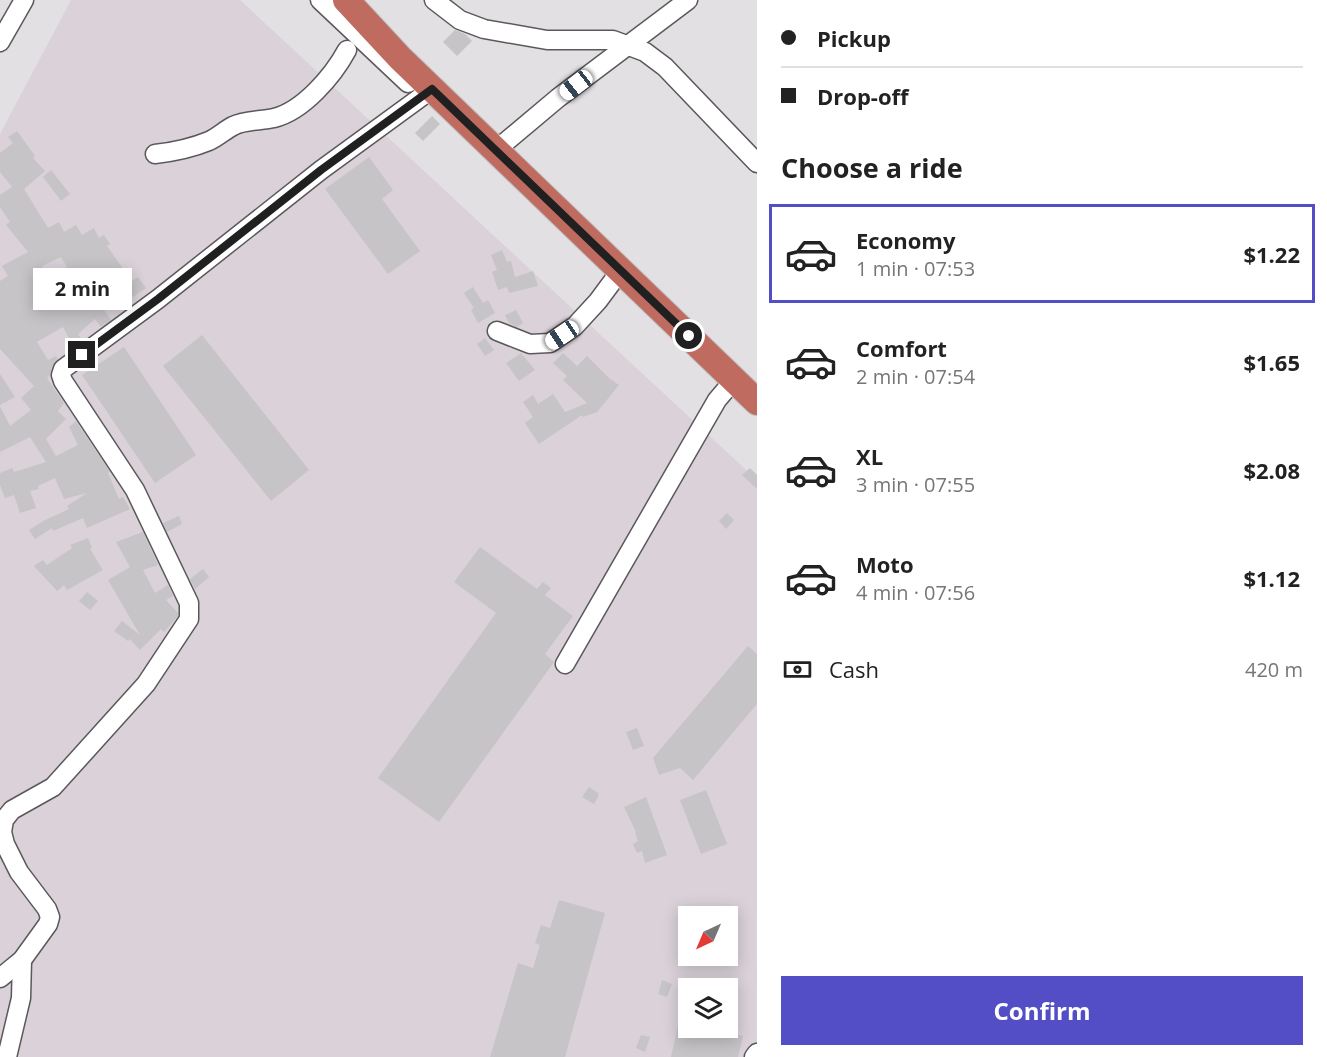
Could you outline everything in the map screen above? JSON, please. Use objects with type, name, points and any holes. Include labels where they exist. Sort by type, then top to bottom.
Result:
[{"type":"highway","points":[[332,0],[357,24],[400,58]]},
{"type":"highway","points":[[346,0],[400,58],[428,93],[496,150],[757,402]]},
{"type":"street","points":[[0,42],[24,0]]},
{"type":"street","points":[[0,978],[22,960],[48,924],[50,917],[47,909],[19,872],[2,832],[4,820],[12,810],[52,787],[146,684],[189,619],[189,603],[135,490],[63,381],[61,375],[63,369],[158,299],[321,170],[428,93],[320,0]]},
{"type":"street","points":[[434,0],[460,20],[484,29],[547,39],[613,40],[645,52],[665,67],[757,163]]},
{"type":"street","points":[[496,150],[558,98],[688,0]]},
{"type":"street","points":[[155,154],[180,150],[210,141],[234,125],[289,113],[302,105],[315,91],[347,50]]},
{"type":"street","points":[[497,331],[530,344],[550,343],[575,326],[598,301],[621,270]]},
{"type":"street","points":[[565,664],[717,400],[734,380]]},
{"type":"street","points":[[7,1057],[21,998],[22,960]]},
{"type":"street","points":[[753,1057],[757,1053]]},
{"type":"shaded area","points":[[71,0],[240,0],[757,480],[757,1057],[0,1057],[0,134]]},
{"type":"building","points":[[455,30],[465,34],[472,41],[457,56],[443,42]]},
{"type":"building","points":[[432,116],[440,124],[423,141],[415,133]]},
{"type":"building","points":[[17,131],[35,156],[33,158],[45,171],[24,189],[48,228],[59,222],[64,232],[76,225],[82,235],[94,228],[99,238],[104,235],[110,244],[107,246],[124,270],[102,286],[111,302],[102,307],[111,320],[101,327],[95,319],[78,334],[82,341],[74,347],[63,327],[37,342],[48,360],[56,356],[58,359],[47,378],[64,403],[58,411],[66,419],[46,439],[56,456],[78,445],[69,427],[76,421],[110,472],[108,473],[119,499],[123,497],[130,509],[87,528],[83,518],[53,531],[52,528],[35,539],[29,530],[69,509],[67,506],[87,493],[64,499],[55,478],[38,486],[39,489],[30,491],[36,508],[20,513],[14,495],[5,498],[0,485],[0,473],[12,468],[14,472],[46,462],[30,437],[0,452],[0,406],[10,426],[31,410],[21,398],[34,386],[0,349],[0,281],[8,276],[2,266],[28,252],[6,225],[10,222],[0,207],[0,195],[12,187],[0,172],[0,153],[13,143],[8,137]],"holes":[[[61,257],[71,274],[54,283],[42,266]]]},
{"type":"building","points":[[369,157],[393,190],[382,199],[420,251],[388,274],[325,189]]},
{"type":"building","points":[[51,170],[70,194],[61,201],[43,177]]},
{"type":"building","points":[[502,250],[507,262],[511,261],[515,277],[533,271],[538,286],[509,293],[507,287],[498,290],[492,272],[497,270],[491,255]]},
{"type":"building","points":[[138,277],[146,288],[133,297],[125,286]]},
{"type":"building","points":[[473,287],[483,303],[488,300],[495,313],[478,323],[471,310],[474,308],[464,293]]},
{"type":"building","points":[[516,310],[523,323],[517,327],[509,323],[505,315]]},
{"type":"building","points":[[202,335],[309,470],[271,501],[163,366]]},
{"type":"building","points":[[485,338],[494,350],[485,356],[477,344]]},
{"type":"building","points":[[124,347],[196,455],[155,483],[82,375]]},
{"type":"building","points":[[521,353],[535,370],[519,381],[506,363]]},
{"type":"building","points":[[563,353],[577,366],[587,356],[619,385],[597,412],[583,417],[582,415],[539,444],[525,423],[533,417],[523,402],[533,395],[538,404],[553,394],[565,412],[587,403],[563,380],[567,376],[553,363]]},
{"type":"building","points":[[0,374],[15,397],[0,405]]},
{"type":"building","points":[[750,468],[757,475],[757,489],[742,475]]},
{"type":"building","points":[[727,513],[734,520],[726,529],[719,521]]},
{"type":"building","points":[[179,516],[182,524],[167,532],[163,523]]},
{"type":"building","points":[[143,532],[158,565],[143,570],[155,593],[168,585],[173,596],[166,600],[178,616],[164,632],[161,629],[140,650],[130,639],[128,641],[114,631],[122,621],[140,635],[108,580],[130,567],[116,542]]},
{"type":"building","points":[[88,538],[92,548],[90,549],[103,570],[67,590],[64,585],[57,591],[34,566],[43,560],[47,565],[72,548],[70,545]]},
{"type":"building","points":[[480,547],[537,589],[543,582],[551,588],[545,595],[573,616],[545,654],[554,662],[439,822],[378,778],[496,613],[454,582]]},
{"type":"building","points":[[203,569],[209,577],[195,589],[190,579]]},
{"type":"building","points":[[87,592],[98,601],[90,610],[79,601]]},
{"type":"building","points":[[748,646],[757,654],[757,704],[693,780],[680,768],[659,775],[653,758]]},
{"type":"building","points":[[637,728],[644,746],[633,750],[626,732]]},
{"type":"building","points":[[589,787],[598,793],[594,804],[582,797]]},
{"type":"building","points":[[706,790],[727,844],[701,854],[680,800]]},
{"type":"building","points":[[646,797],[667,855],[645,863],[642,851],[637,853],[633,844],[638,841],[636,832],[624,807]]},
{"type":"building","points":[[559,900],[605,913],[565,1057],[490,1057],[518,963],[533,968],[540,945],[535,943],[541,925],[550,928]]},
{"type":"building","points":[[662,980],[672,984],[667,997],[658,994]]},
{"type":"building","points":[[678,1025],[678,1038],[738,1038],[738,1035],[743,1036],[738,1057],[671,1057]]},
{"type":"building","points":[[641,1035],[650,1037],[645,1052],[636,1048]]},
{"type":"route","points":[[82,355],[158,299],[321,170],[432,89],[689,336]]}]
